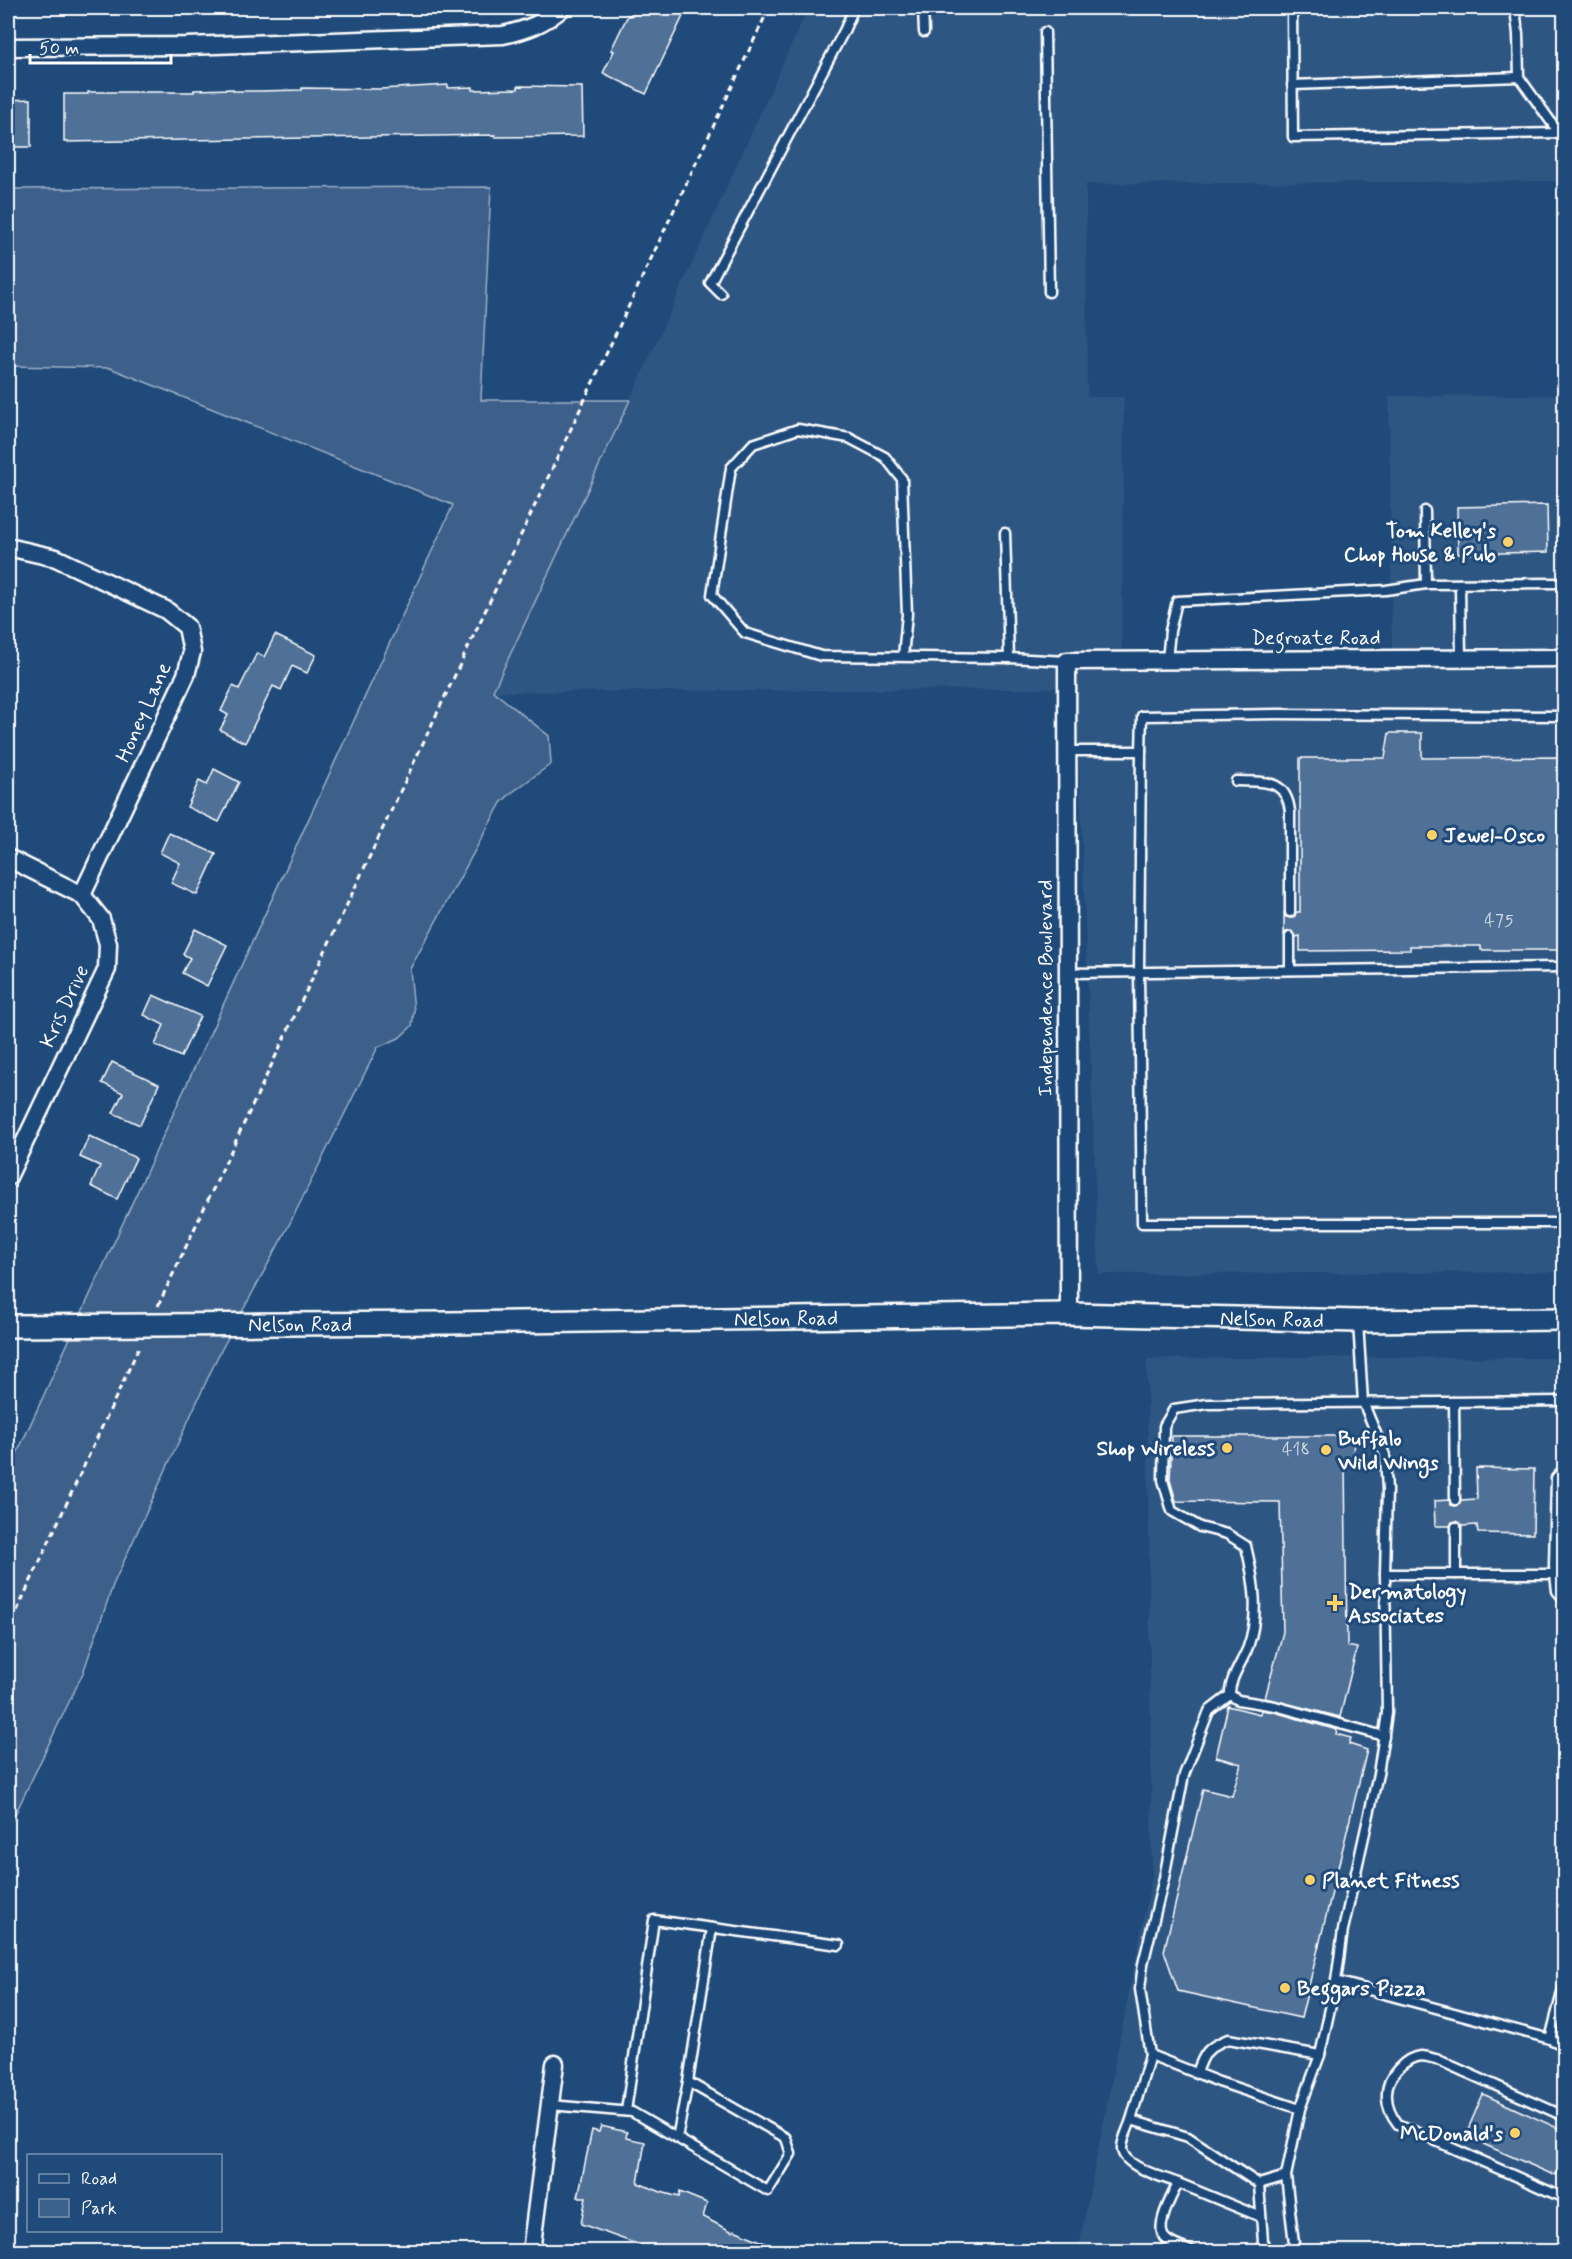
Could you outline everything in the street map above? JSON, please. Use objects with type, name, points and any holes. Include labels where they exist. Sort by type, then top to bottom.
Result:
[{"type":"street","points":[[8,47],[187,46],[493,36],[522,31],[558,12]]},
{"type":"street","name":"Honey Lane","points":[[8,548],[56,558],[166,610],[187,627],[192,652],[186,675],[82,896]]},
{"type":"street","name":"Degroate Road","points":[[1067,661],[1564,658]]},
{"type":"street","name":"Independence Boulevard","points":[[1067,661],[1069,1314]]},
{"type":"street","name":"Kris Drive","points":[[8,858],[82,896],[101,920],[108,944],[107,969],[8,1177]]},
{"type":"street","name":"Nelson Road","points":[[8,1326],[1069,1314],[1358,1322],[1564,1319]]},
{"type":"street","points":[[531,2252],[555,2064]]},
{"type":"lane","points":[[721,294],[710,283],[844,31],[854,8]]},
{"type":"lane","points":[[923,8],[924,32]]},
{"type":"lane","points":[[1292,8],[1293,138],[1559,132],[1519,77],[1515,8]]},
{"type":"lane","points":[[1045,32],[1049,291]]},
{"type":"lane","points":[[1292,85],[1519,77]]},
{"type":"lane","points":[[903,657],[907,614],[902,479],[885,456],[849,438],[798,429],[753,444],[731,468],[712,595],[745,633],[821,656],[903,657],[1009,658],[1067,661]]},
{"type":"lane","points":[[1425,512],[1426,584]]},
{"type":"lane","points":[[1005,533],[1009,658]]},
{"type":"lane","points":[[1167,660],[1170,631],[1177,601],[1386,590],[1426,584],[1564,583]]},
{"type":"lane","points":[[1460,584],[1461,659]]},
{"type":"lane","points":[[1564,716],[1277,714],[1142,716],[1139,971],[1142,1222],[1564,1222]]},
{"type":"lane","points":[[1067,751],[1141,751]]},
{"type":"lane","points":[[1236,781],[1272,784],[1282,788],[1288,798],[1290,912]]},
{"type":"lane","points":[[1290,937],[1290,970]]},
{"type":"lane","points":[[1068,973],[1564,967]]},
{"type":"lane","points":[[1295,2252],[1286,2176],[1300,2109],[1320,2055],[1336,1981],[1343,1930],[1378,1774],[1387,1713],[1385,1455],[1363,1402],[1358,1322]]},
{"type":"lane","points":[[1230,1695],[1230,1687],[1247,1648],[1255,1622],[1253,1575],[1246,1546],[1227,1533],[1200,1527],[1172,1511],[1163,1480],[1164,1426],[1174,1409],[1207,1404],[1564,1401]]},
{"type":"lane","points":[[1454,1402],[1455,1500]]},
{"type":"lane","points":[[1564,1469],[1556,1478],[1554,1540],[1557,1591],[1564,1599]]},
{"type":"lane","points":[[1456,1527],[1456,1574]]},
{"type":"lane","points":[[1554,1540],[1564,1540]]},
{"type":"lane","points":[[1385,1574],[1555,1574]]},
{"type":"lane","points":[[1230,1695],[1238,1700],[1275,1706],[1384,1736]]},
{"type":"lane","points":[[1230,1695],[1209,1711],[1184,1775],[1164,1878],[1143,1964],[1140,1989],[1150,2055],[1122,2148],[1128,2163],[1262,2217]]},
{"type":"lane","points":[[626,2111],[654,1920],[838,1946]]},
{"type":"lane","points":[[677,2138],[712,1928]]},
{"type":"lane","points":[[1336,1981],[1550,2040],[1564,2046]]},
{"type":"lane","points":[[1550,2040],[1561,2014],[1564,1985]]},
{"type":"lane","points":[[1197,2073],[1204,2053],[1215,2044],[1228,2038],[1320,2055]]},
{"type":"lane","points":[[1150,2055],[1300,2109]]},
{"type":"lane","points":[[1564,2116],[1436,2059],[1420,2056],[1405,2062],[1392,2078],[1387,2092],[1390,2114],[1398,2124],[1564,2198]]},
{"type":"lane","points":[[550,2105],[632,2112],[768,2191],[791,2154],[786,2138],[688,2082]]},
{"type":"lane","points":[[1131,2120],[1188,2137],[1259,2184]]},
{"type":"lane","points":[[1259,2184],[1286,2176]]},
{"type":"lane","points":[[1178,2183],[1161,2223],[1161,2233],[1166,2240],[1193,2252]]},
{"type":"lane","points":[[1259,2184],[1262,2217],[1261,2252]]},
{"type":"path","points":[[161,1298],[769,8]]},
{"type":"path","points":[[8,1630],[142,1341]]},
{"type":"shaded area","points":[[808,8],[1564,8],[1564,181],[1086,184],[1087,397],[1124,397],[1123,669],[1564,667],[1564,1272],[1099,1274],[1076,686],[1035,689],[493,692],[630,400]]},
{"type":"shaded area","points":[[1564,395],[1564,653],[1392,652],[1389,396]]},
{"type":"shaded area","points":[[1564,1358],[1564,2243],[1561,2251],[1078,2252],[1152,1875],[1147,1359]]},
{"type":"green space","points":[[491,187],[481,400],[630,400],[493,691],[549,736],[551,764],[501,803],[410,969],[414,1011],[412,1026],[399,1038],[378,1047],[287,1229],[217,1358],[113,1585],[83,1673],[8,1829],[8,1473],[453,505],[110,368],[8,366],[8,189]]},
{"type":"building","points":[[634,8],[671,8],[684,14],[646,94],[603,73],[614,51],[611,50],[628,15],[630,16]]},
{"type":"building","points":[[448,85],[448,88],[473,87],[473,90],[518,89],[518,86],[582,87],[583,136],[495,137],[495,135],[64,142],[64,94],[194,92],[194,90],[233,89],[233,91],[258,91],[302,90],[302,88],[380,89]]},
{"type":"building","points":[[31,99],[31,147],[8,147],[8,100]]},
{"type":"building","points":[[1547,505],[1548,552],[1458,554],[1457,507]]},
{"type":"building","points":[[275,635],[316,655],[307,673],[292,666],[281,690],[273,686],[245,743],[220,730],[228,715],[221,711],[233,686],[239,689],[257,653],[264,657]]},
{"type":"building","name":"Jewel-Osco","points":[[1389,733],[1422,733],[1422,758],[1564,757],[1564,950],[1481,950],[1481,946],[1410,946],[1410,950],[1300,951],[1300,936],[1296,937],[1291,931],[1286,932],[1284,936],[1284,912],[1286,917],[1291,918],[1296,912],[1300,912],[1300,758],[1385,758]]},
{"type":"building","points":[[214,769],[239,782],[219,822],[187,807],[199,781],[207,785]]},
{"type":"building","points":[[169,833],[216,854],[197,895],[171,883],[180,863],[160,853]]},
{"type":"building","points":[[195,929],[227,945],[207,986],[182,973],[190,958],[183,954]]},
{"type":"building","points":[[153,995],[200,1016],[181,1057],[155,1045],[164,1025],[144,1015]]},
{"type":"building","points":[[112,1062],[159,1084],[140,1125],[113,1113],[123,1093],[102,1083]]},
{"type":"building","points":[[89,1136],[136,1158],[117,1199],[91,1186],[100,1166],[80,1157]]},
{"type":"building","points":[[1172,1436],[1354,1436],[1353,1458],[1345,1458],[1347,1646],[1357,1648],[1340,1717],[1265,1698],[1283,1632],[1280,1502],[1176,1501],[1170,1480]]},
{"type":"building","points":[[1476,1468],[1534,1469],[1533,1534],[1478,1533],[1477,1525],[1462,1526],[1457,1521],[1452,1522],[1450,1526],[1435,1526],[1434,1501],[1449,1500],[1451,1505],[1456,1506],[1461,1500],[1477,1499]]},
{"type":"building","points":[[1228,1706],[1260,1714],[1261,1710],[1274,1712],[1337,1730],[1336,1734],[1351,1738],[1349,1744],[1367,1750],[1301,2018],[1178,1991],[1164,1951],[1203,1789],[1232,1796],[1241,1764],[1216,1757]]},
{"type":"building","name":"McDonald's","points":[[1483,2094],[1564,2131],[1564,2156],[1556,2176],[1465,2136]]},
{"type":"building","points":[[601,2126],[627,2132],[626,2138],[645,2142],[638,2183],[679,2197],[680,2192],[707,2203],[703,2217],[733,2232],[734,2230],[787,2252],[659,2252],[581,2224],[586,2197],[578,2197],[592,2130],[599,2132]]},
{"type":"place","name":"Tom Kelley's Chop House & Pub","points":[[1508,542]]},
{"type":"place","name":"Jewel-Osco","points":[[1432,835]]},
{"type":"place","name":"Shop Wireless","points":[[1227,1448]]},
{"type":"place","name":"Buffalo Wild Wings","points":[[1326,1450]]},
{"type":"place","name":"Dermatology Associates","points":[[1335,1603]]},
{"type":"place","name":"Planet Fitness","points":[[1310,1880]]},
{"type":"place","name":"Beggars Pizza","points":[[1285,1988]]},
{"type":"place","name":"McDonald's","points":[[1515,2133]]}]
